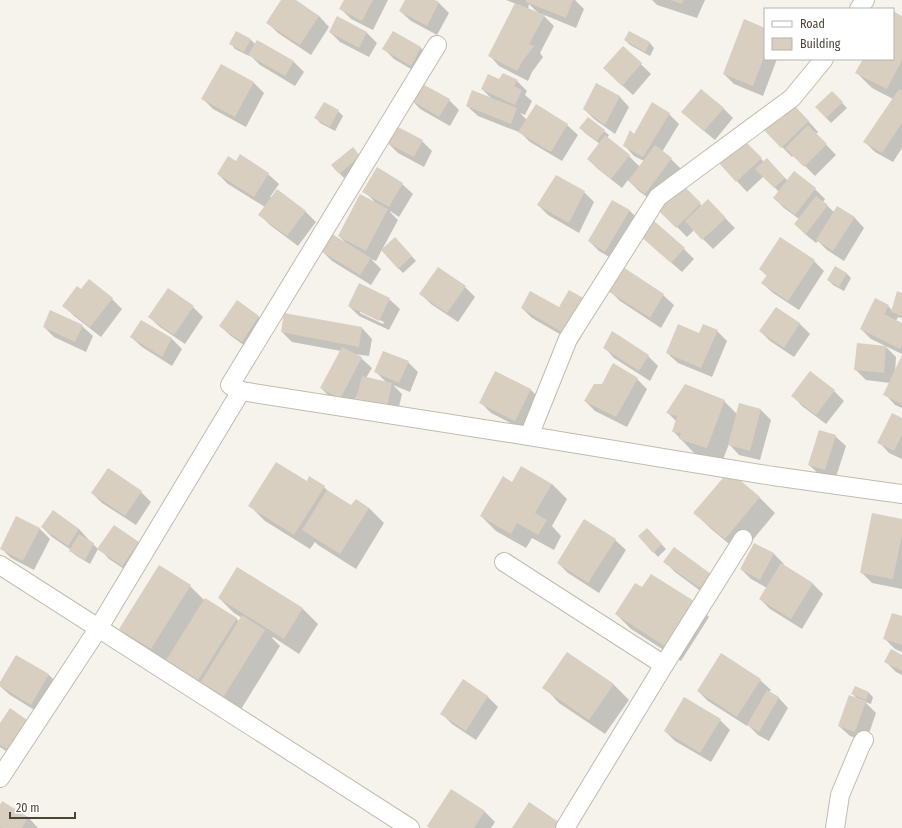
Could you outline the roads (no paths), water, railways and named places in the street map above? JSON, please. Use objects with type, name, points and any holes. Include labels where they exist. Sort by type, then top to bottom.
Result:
[{"type":"street","points":[[437,45],[230,385],[241,391],[773,476],[902,494]]},
{"type":"street","points":[[529,436],[568,339],[658,197],[792,98],[823,60]]},
{"type":"street","points":[[0,778],[98,629],[241,391]]},
{"type":"street","points":[[564,828],[743,539]]},
{"type":"street","points":[[504,562],[664,665]]},
{"type":"street","points":[[0,565],[410,828]]},
{"type":"street","points":[[835,828],[840,794],[864,740]]}]
